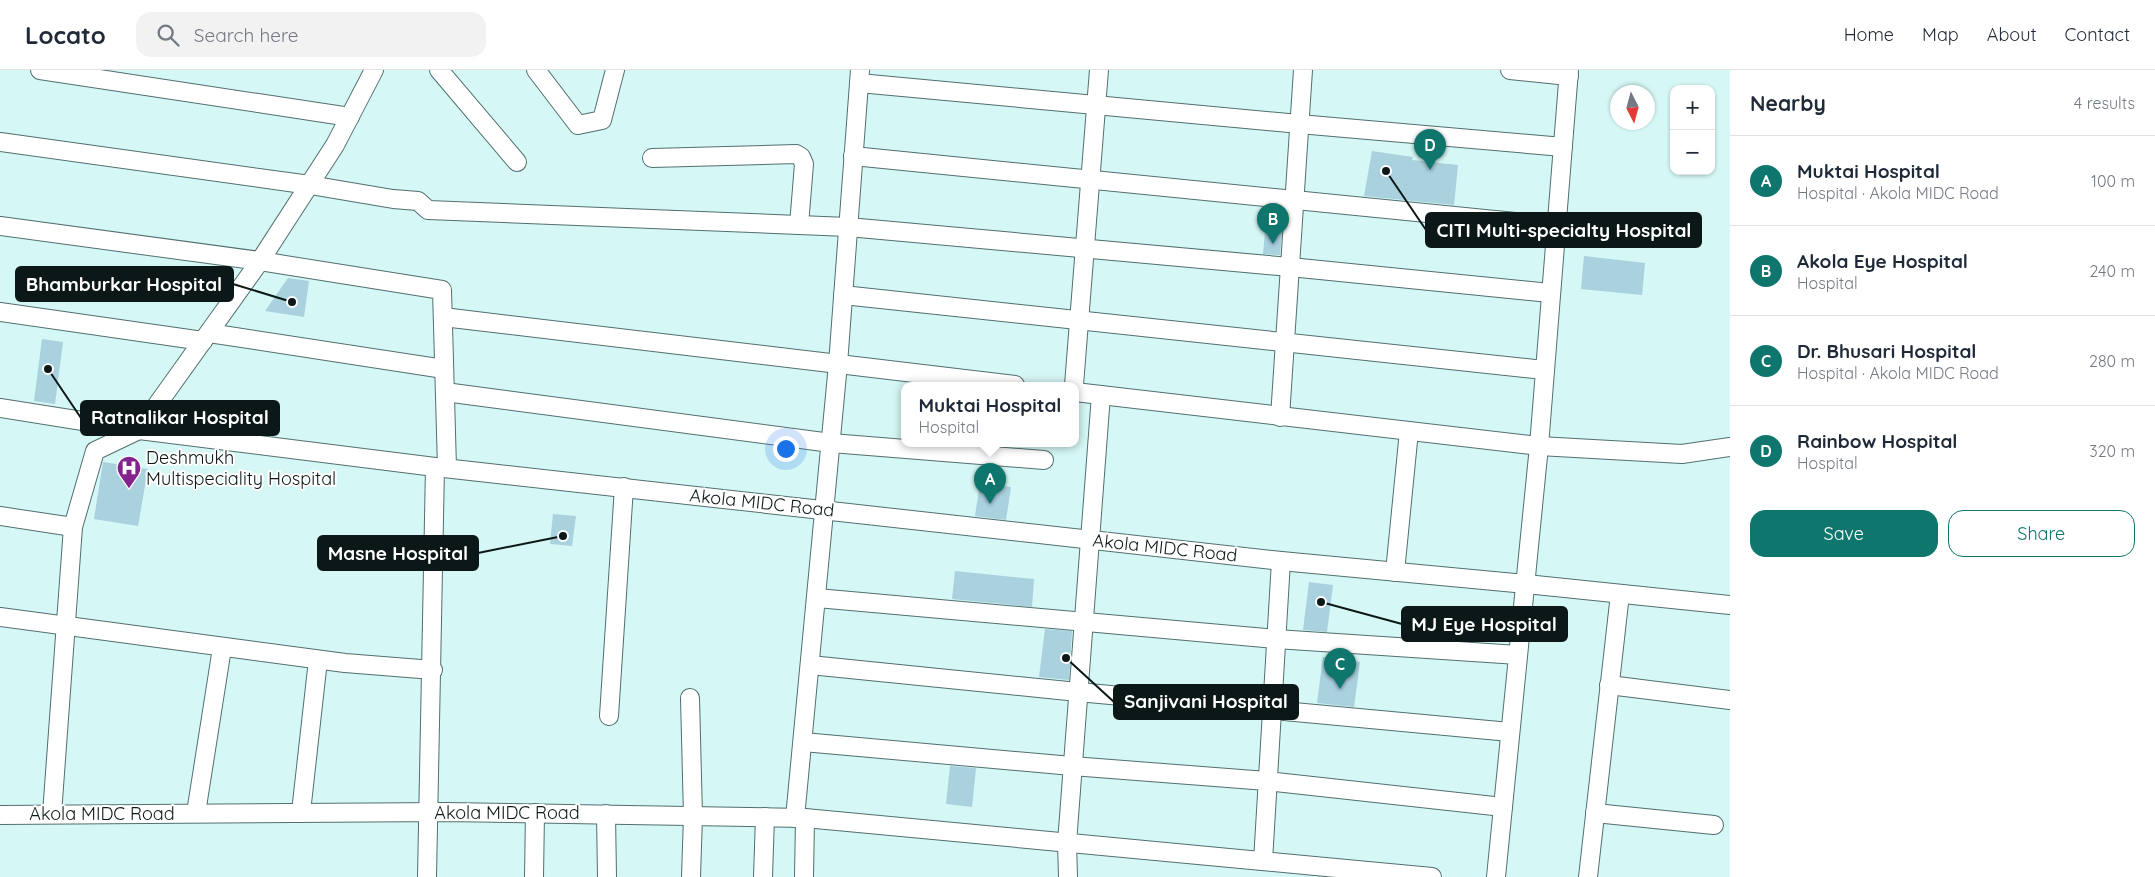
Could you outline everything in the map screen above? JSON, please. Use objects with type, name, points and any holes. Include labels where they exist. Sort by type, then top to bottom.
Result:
[{"type":"street","points":[[40,70],[350,117]]},
{"type":"street","points":[[52,814],[73,526],[95,451],[140,430],[260,261],[336,145],[374,70]]},
{"type":"street","points":[[439,70],[517,162]]},
{"type":"street","points":[[536,70],[578,125],[602,120],[615,70]]},
{"type":"street","points":[[1074,382],[1098,70]]},
{"type":"street","points":[[1280,417],[1303,70]]},
{"type":"street","points":[[1496,877],[1539,446],[1569,73],[1510,70]]},
{"type":"street","points":[[804,877],[800,818],[803,742],[838,364],[859,76],[1095,105],[1563,147]]},
{"type":"street","points":[[0,142],[310,185],[392,199],[418,201],[428,210],[848,227],[1290,267],[1550,293]]},
{"type":"street","points":[[652,158],[796,154],[802,157],[804,164],[799,225]]},
{"type":"street","points":[[853,156],[1556,226]]},
{"type":"street","points":[[0,226],[260,261],[442,290],[445,392],[432,670],[427,877]]},
{"type":"street","points":[[843,295],[1544,370]]},
{"type":"street","points":[[0,312],[444,368]]},
{"type":"street","points":[[443,317],[990,382]]},
{"type":"street","points":[[445,392],[831,443],[1044,460]]},
{"type":"street","points":[[1079,392],[1539,446],[1682,454],[1730,447]]},
{"type":"street","points":[[1068,877],[1066,843],[1101,395]]},
{"type":"street","name":"Akola MIDC Road","points":[[0,408],[140,430],[624,488],[1281,561],[1730,605]]},
{"type":"street","points":[[1395,572],[1409,431]]},
{"type":"street","points":[[609,716],[624,488]]},
{"type":"street","points":[[0,516],[73,526]]},
{"type":"street","points":[[1263,861],[1281,561]]},
{"type":"street","points":[[1588,877],[1620,594]]},
{"type":"street","points":[[816,598],[1276,639],[1518,655]]},
{"type":"street","points":[[0,617],[318,660],[432,670]]},
{"type":"street","points":[[196,813],[222,648]]},
{"type":"street","points":[[301,812],[318,660]]},
{"type":"street","points":[[810,665],[1510,732]]},
{"type":"street","points":[[1609,686],[1730,700]]},
{"type":"street","points":[[690,698],[693,816],[692,877]]},
{"type":"street","points":[[803,742],[1267,781],[1503,806]]},
{"type":"street","name":"Akola MIDC Road","points":[[0,815],[301,812],[535,813],[800,818],[1432,877]]},
{"type":"street","points":[[534,877],[535,813]]},
{"type":"street","points":[[1595,813],[1714,825]]},
{"type":"street","points":[[606,814],[607,877]]},
{"type":"street","points":[[763,877],[765,817]]},
{"type":"building","points":[[1372,151],[1413,157],[1412,160],[1458,165],[1454,205],[1364,196]]},
{"type":"building","points":[[1265,232],[1282,233],[1280,255],[1263,254]]},
{"type":"building","points":[[1584,256],[1645,263],[1642,295],[1581,289]]},
{"type":"building","points":[[288,278],[309,281],[304,317],[265,311]]},
{"type":"building","points":[[42,339],[63,342],[55,404],[34,401]]},
{"type":"building","points":[[103,462],[148,469],[138,526],[94,519]]},
{"type":"building","points":[[980,483],[1011,487],[1006,520],[975,516]]},
{"type":"building","points":[[553,514],[576,516],[572,546],[550,544]]},
{"type":"building","points":[[955,571],[1034,579],[1032,607],[952,599]]},
{"type":"building","points":[[1309,582],[1333,585],[1327,632],[1303,630]]},
{"type":"building","points":[[1045,629],[1072,631],[1069,680],[1039,677]]},
{"type":"building","points":[[1323,657],[1360,662],[1354,707],[1317,703]]},
{"type":"building","points":[[950,766],[976,768],[972,807],[946,804]]},
{"type":"place","name":"Rainbow Hospital","points":[[1430,170]]},
{"type":"place","name":"CITI Multi-specialty Hospital","points":[[1386,171]]},
{"type":"place","name":"Akola Eye Hospital","points":[[1273,244]]},
{"type":"place","name":"Bhamburkar Hospital","points":[[292,302]]},
{"type":"place","name":"Ratnalikar Hospital","points":[[48,369]]},
{"type":"place","name":"Deshmukh Multispeciality Hospital","points":[[129,489]]},
{"type":"place","name":"Muktai Hospital","points":[[990,504]]},
{"type":"place","name":"Masne Hospital","points":[[563,536]]},
{"type":"place","name":"MJ Eye Hospital","points":[[1321,602]]},
{"type":"place","name":"Sanjivani Hospital","points":[[1066,658]]},
{"type":"place","name":"Dr. Bhusari Hospital","points":[[1340,689]]}]
